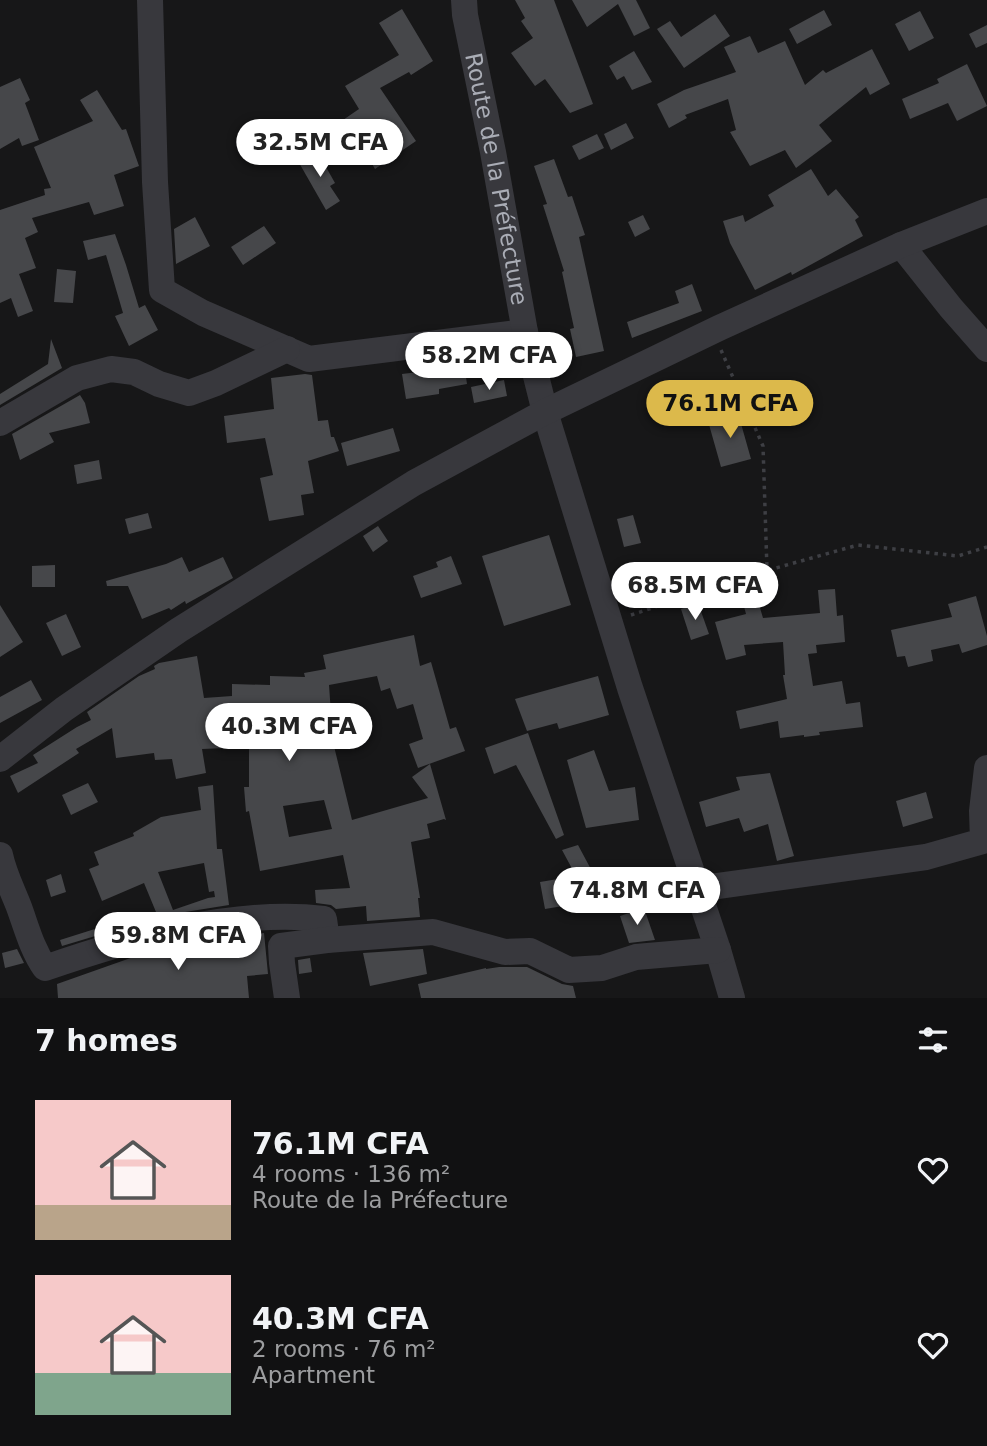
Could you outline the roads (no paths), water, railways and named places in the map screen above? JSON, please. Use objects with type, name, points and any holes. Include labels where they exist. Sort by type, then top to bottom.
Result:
[{"type":"street","points":[[150,0],[155,182],[162,290],[203,313],[309,359],[526,332]]},
{"type":"street","name":"Route de la Préfecture","points":[[464,0],[526,332],[545,412],[732,998]]},
{"type":"street","points":[[0,759],[64,709],[179,630],[414,483],[545,412],[712,332],[901,245],[987,211]]},
{"type":"street","points":[[901,245],[987,349]]},
{"type":"street","points":[[0,423],[77,377],[111,369],[134,372],[159,384],[189,393],[287,349]]},
{"type":"street","points":[[696,889],[926,857],[985,841],[982,811],[987,768]]},
{"type":"street","points":[[0,855],[3,872],[36,954],[45,968],[87,953],[181,929],[246,919],[297,916],[324,919],[327,940]]},
{"type":"street","points":[[286,998],[281,946],[327,940],[433,932],[505,952],[530,951],[569,970],[602,968],[636,957],[718,950]]}]
